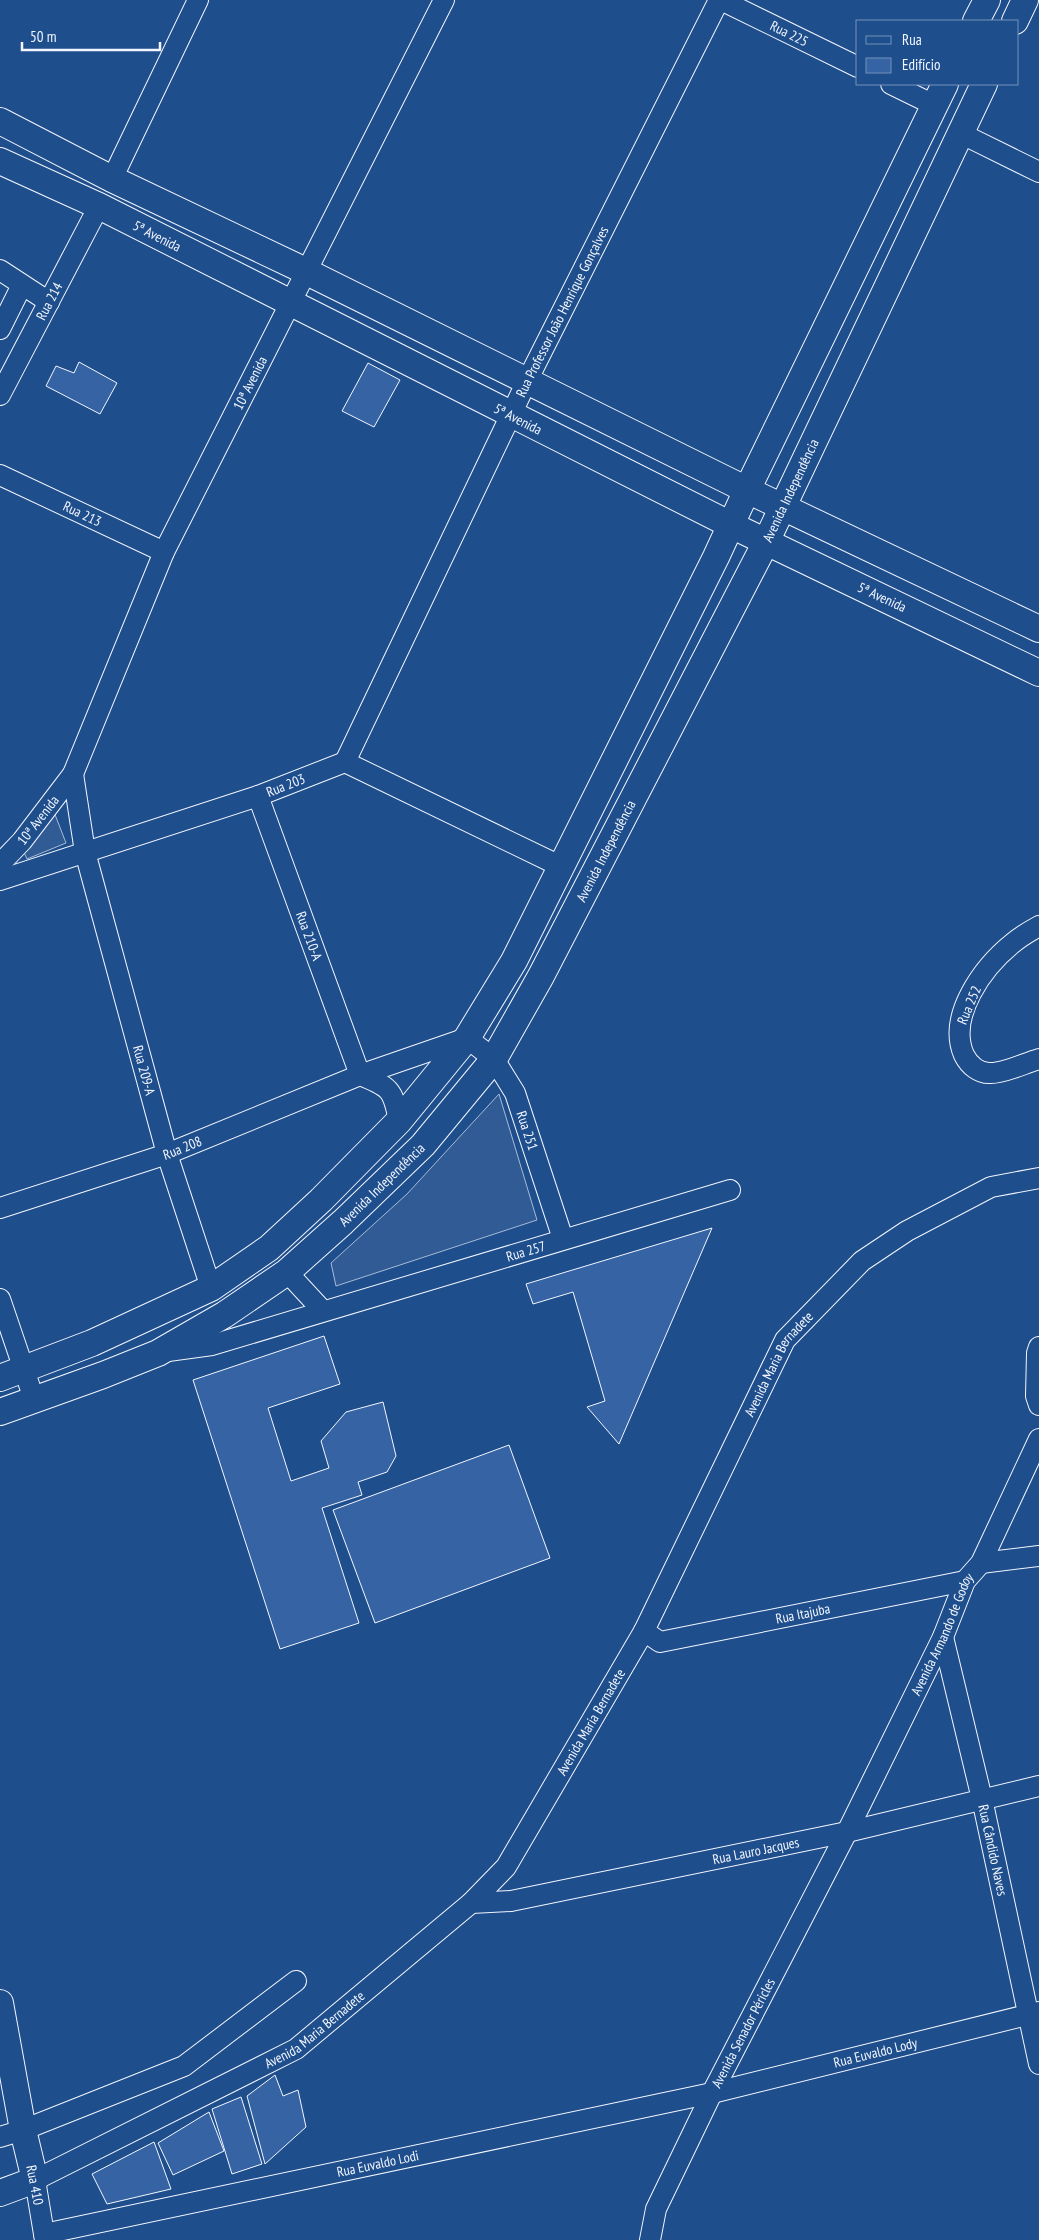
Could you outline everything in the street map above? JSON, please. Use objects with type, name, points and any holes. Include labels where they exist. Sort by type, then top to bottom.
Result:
[{"type":"main road","points":[[977,20],[987,0]]},
{"type":"main road","points":[[1015,20],[1025,0]]},
{"type":"main road","name":"Avenida Independência","points":[[0,1412],[102,1375],[158,1352],[224,1315],[287,1272],[343,1222],[423,1144],[494,1059],[541,976],[766,542],[984,85]]},
{"type":"main road","points":[[12,1374],[92,1343],[211,1288],[268,1248],[321,1200],[399,1121],[467,1038],[514,961],[731,525],[746,490],[940,94]]},
{"type":"main road","points":[[0,121],[112,179],[306,271],[746,490],[1039,629]]},
{"type":"main road","name":"5ª Avenida","points":[[0,161],[99,206],[731,525],[1039,673]]},
{"type":"main road","points":[[99,206],[112,194],[175,209]]},
{"type":"main road","points":[[92,1343],[102,1375]]},
{"type":"main road","name":"Rua 410","points":[[0,2003],[12,2133],[36,2180]]},
{"type":"main road","points":[[0,2193],[36,2180]]},
{"type":"street","points":[[112,179],[198,0]]},
{"type":"street","name":"10ª Avenida","points":[[0,864],[22,841],[73,774],[164,552],[444,0]]},
{"type":"street","name":"Rua 225","points":[[720,0],[856,66]]},
{"type":"street","name":"Rua Professor João Henrique Gonçalves","points":[[345,762],[527,381],[720,0]]},
{"type":"street","points":[[896,85],[940,94]]},
{"type":"street","points":[[960,133],[1039,172]]},
{"type":"street","name":"Rua 214","points":[[0,395],[99,206]]},
{"type":"street","points":[[0,270],[49,302]]},
{"type":"street","points":[[0,328],[22,285]]},
{"type":"street","name":"Rua 213","points":[[0,475],[164,552]]},
{"type":"street","points":[[345,762],[560,866]]},
{"type":"street","name":"Rua 203","points":[[0,880],[258,796],[345,762]]},
{"type":"street","name":"10ª Avenida","points":[[73,774],[84,852]]},
{"type":"street","name":"Rua 210-A","points":[[258,796],[360,1076]]},
{"type":"street","name":"Rua 209-A","points":[[84,852],[168,1154],[211,1288]]},
{"type":"street","name":"Rua 252","points":[[1039,926],[1013,943],[986,970],[968,1002],[959,1027],[960,1046],[966,1060],[978,1071],[991,1074],[1039,1059]]},
{"type":"street","name":"Rua 251","points":[[467,1038],[494,1059],[515,1093],[563,1239]]},
{"type":"street","name":"Rua 208","points":[[0,1208],[168,1154],[360,1076],[467,1038]]},
{"type":"street","points":[[360,1076],[384,1085],[395,1100],[399,1121]]},
{"type":"street","name":"Avenida Maria Bernadete","points":[[36,2180],[296,2049],[471,1903],[506,1867],[644,1631],[785,1340],[862,1261],[907,1231],[991,1188],[1039,1178]]},
{"type":"street","name":"Rua 257","points":[[158,1352],[212,1345],[730,1190]]},
{"type":"street","points":[[287,1272],[323,1311]]},
{"type":"street","points":[[0,1299],[12,1374],[34,1399]]},
{"type":"street","points":[[1039,1347],[1036,1353],[1036,1396],[1039,1405]]},
{"type":"street","name":"Avenida Armando de Godoy","points":[[847,1832],[943,1637],[966,1581],[980,1563],[1039,1440]]},
{"type":"street","points":[[980,1563],[1039,1556]]},
{"type":"street","name":"Rua Itajuba","points":[[644,1631],[660,1642],[966,1581]]},
{"type":"street","name":"Rua Cândido Naves","points":[[943,1637],[1034,2013],[1039,2064]]},
{"type":"street","name":"Rua Lauro Jacques","points":[[471,1903],[511,1901],[847,1832],[1039,1786]]},
{"type":"street","name":"Avenida Senador Péricles","points":[[650,2240],[656,2209],[712,2093],[847,1832]]},
{"type":"street","points":[[12,2133],[184,2066],[296,1982]]},
{"type":"street","name":"Rua Euvaldo Lody","points":[[712,2093],[1034,2013]]},
{"type":"street","name":"Rua Euvaldo Lodi","points":[[45,2237],[712,2093]]},
{"type":"street","name":"Rua 410","points":[[36,2180],[45,2237]]},
{"type":"shaded area","points":[[54,812],[66,843],[27,859],[22,848]]},
{"type":"shaded area","points":[[499,1094],[537,1220],[336,1286],[331,1263],[407,1194]]},
{"type":"building","points":[[79,362],[117,383],[100,414],[46,386],[56,366],[74,373]]},
{"type":"building","points":[[368,363],[400,380],[374,427],[342,411]]},
{"type":"building","points":[[712,1228],[619,1444],[587,1407],[605,1401],[573,1292],[533,1304],[526,1284]]},
{"type":"building","points":[[324,1336],[340,1384],[268,1408],[291,1481],[329,1468],[321,1441],[346,1412],[383,1402],[396,1456],[387,1472],[358,1482],[362,1495],[322,1508],[359,1623],[280,1649],[193,1380]]},
{"type":"building","points":[[509,1445],[550,1558],[375,1623],[333,1510]]},
{"type":"building","points":[[275,2075],[283,2096],[298,2090],[306,2127],[265,2164],[247,2096]]},
{"type":"building","points":[[241,2097],[262,2164],[232,2174],[212,2109]]},
{"type":"building","points":[[209,2112],[224,2151],[173,2175],[158,2143]]},
{"type":"building","points":[[154,2142],[171,2189],[107,2204],[92,2174]]}]
